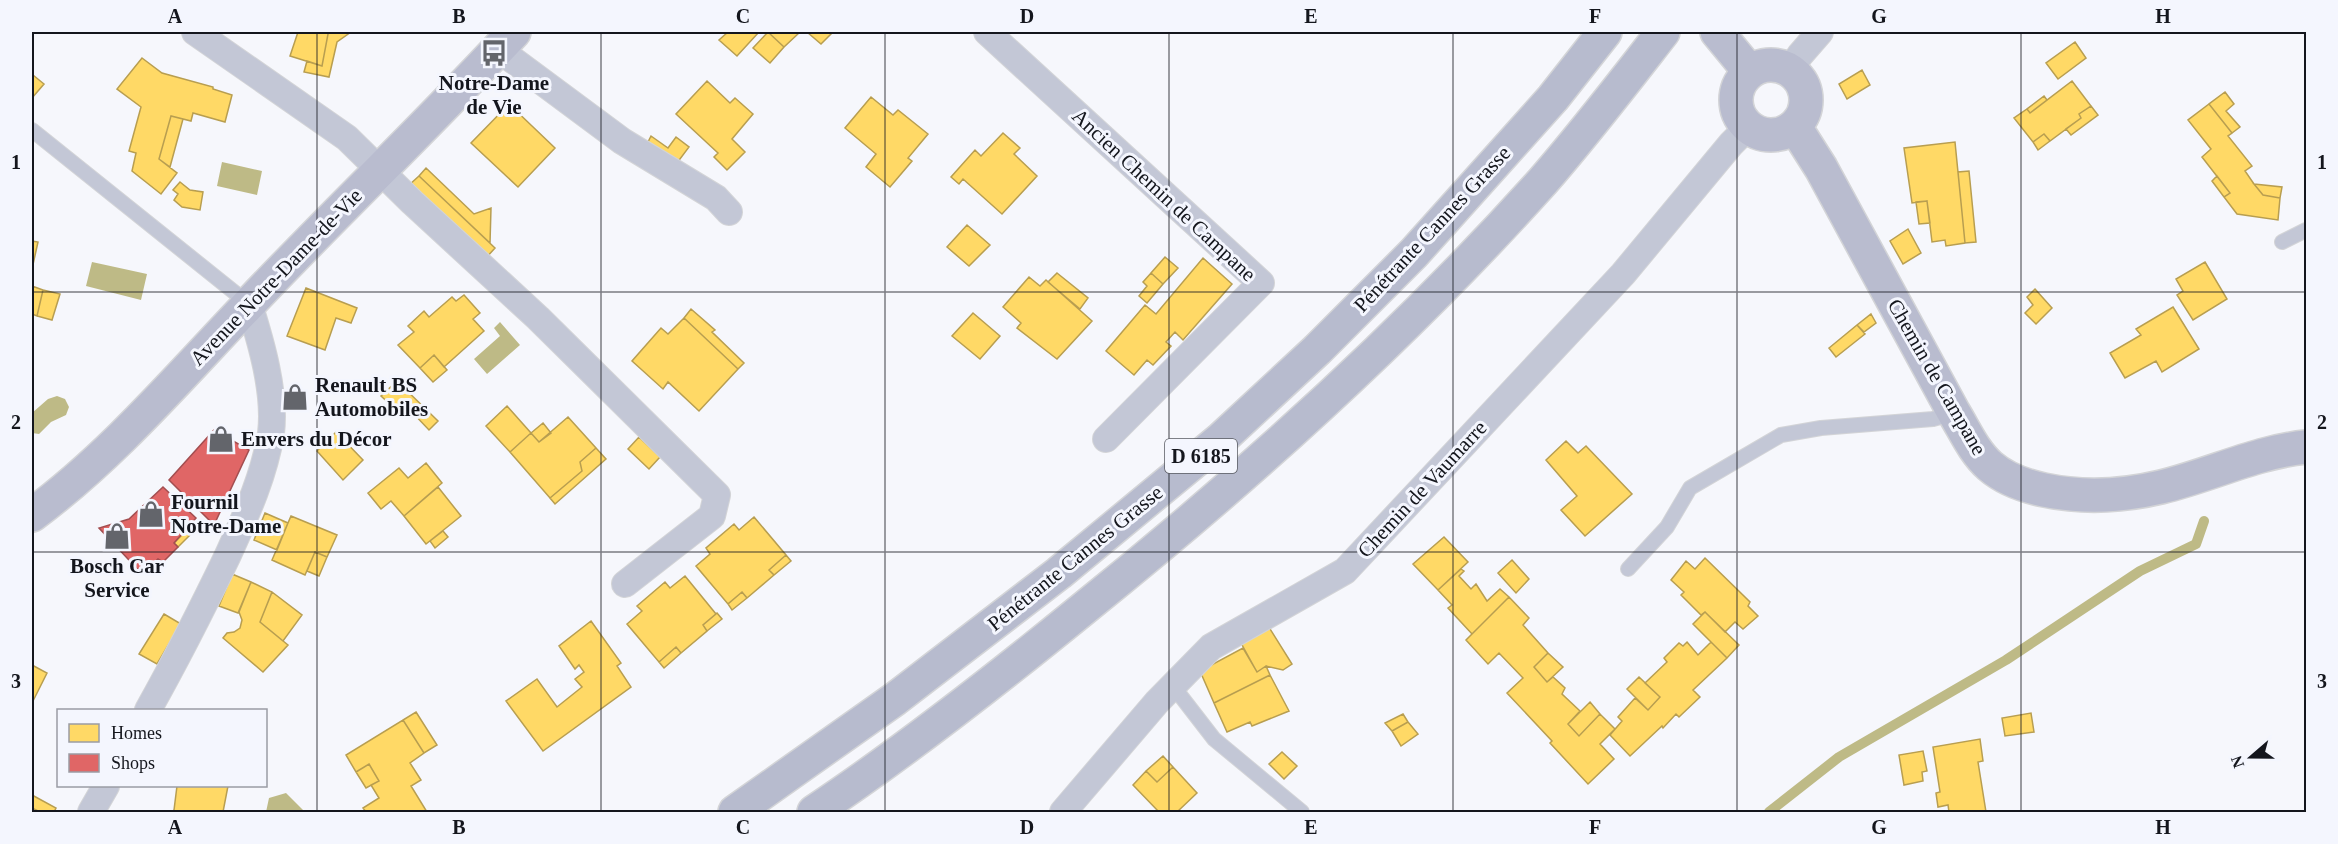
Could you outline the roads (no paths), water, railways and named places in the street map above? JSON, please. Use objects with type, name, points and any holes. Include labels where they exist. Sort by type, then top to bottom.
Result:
[{"type":"highway","name":"Pénétrante Cannes Grasse","points":[[735,813],[896,699],[1059,573],[1220,440],[1317,350],[1414,253],[1553,98],[1605,32]]},
{"type":"highway","name":"Pénétrante Cannes Grasse","points":[[814,813],[851,788],[1018,662],[1177,534],[1283,441],[1445,283],[1542,181],[1664,32]]},
{"type":"main road","points":[[1717,32],[1750,72]]},
{"type":"main road","name":"Avenue Notre-Dame-de-Vie","points":[[32,515],[67,489],[135,425],[249,304],[506,40]]},
{"type":"main road","points":[[1770,65],[1790,70],[1800,79],[1806,91],[1803,117],[1795,127],[1784,134],[1771,136],[1748,127],[1740,117],[1737,105],[1737,93],[1741,81],[1759,67],[1770,65]]},
{"type":"main road","name":"Chemin de Campane","points":[[1795,127],[1826,177],[1976,450],[1990,465],[2006,476],[2027,486],[2061,494],[2092,495],[2163,486],[2265,453],[2307,447]]},
{"type":"street","points":[[195,32],[347,138],[379,171],[538,318],[717,495],[712,516],[625,584]]},
{"type":"street","name":"Ancien Chemin de Campane","points":[[987,32],[1261,283],[1106,439]]},
{"type":"street","points":[[1790,70],[1820,32]]},
{"type":"street","points":[[506,40],[622,141],[716,198],[729,212]]},
{"type":"street","name":"Chemin de Vaumarre","points":[[1063,813],[1173,686],[1211,647],[1345,571],[1623,274],[1731,144],[1748,127]]},
{"type":"street","points":[[149,709],[193,628],[255,495],[271,432],[264,350],[249,304]]},
{"type":"street","points":[[91,813],[105,787]]},
{"type":"lane","points":[[32,130],[249,304]]},
{"type":"lane","points":[[2282,242],[2307,230]]},
{"type":"lane","points":[[1628,569],[1667,527],[1690,488],[1780,435],[1821,428],[1933,419],[1954,413]]},
{"type":"lane","points":[[1173,686],[1214,739],[1302,813]]},
{"type":"waterway","points":[[1769,812],[1839,757],[2006,660],[2140,571],[2196,544],[2204,521]]},
{"type":"place","name":"Notre-Dame de Vie","points":[[494,53]]},
{"type":"place","name":"Renault BS Automobiles","points":[[295,397]]},
{"type":"place","name":"Envers du Décor","points":[[221,439]]},
{"type":"place","name":"Fournil Notre-Dame","points":[[151,514]]},
{"type":"place","name":"Bosch Car Service","points":[[117,536]]}]
